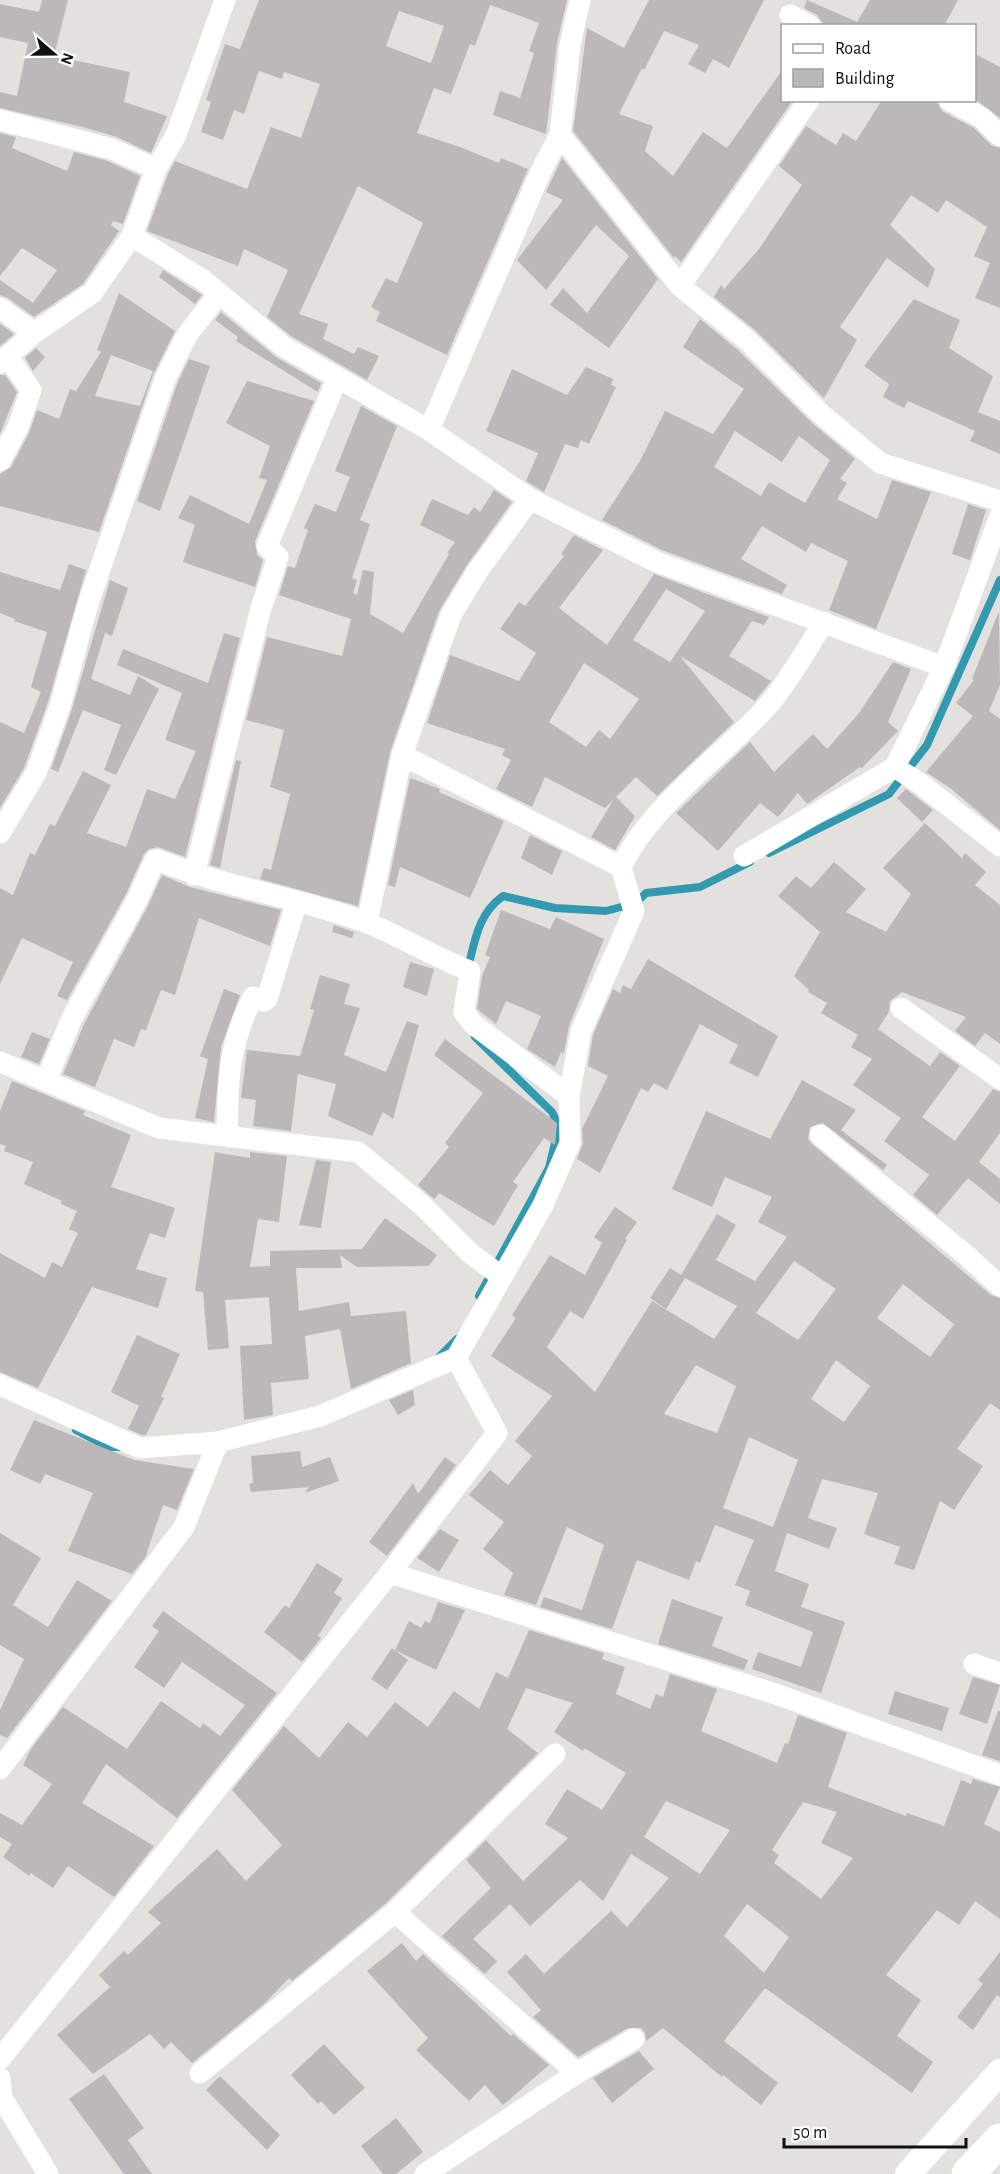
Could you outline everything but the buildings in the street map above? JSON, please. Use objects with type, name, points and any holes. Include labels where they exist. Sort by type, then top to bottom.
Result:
[{"type":"highway","points":[[968,2174],[1000,2140]]},
{"type":"street","points":[[0,461],[18,427],[31,390],[4,360],[34,333],[92,293],[132,236],[156,169],[176,135],[225,0]]},
{"type":"street","points":[[429,430],[542,169],[560,135],[570,45],[580,0]]},
{"type":"street","points":[[790,15],[806,24]]},
{"type":"street","points":[[680,286],[808,102]]},
{"type":"street","points":[[953,102],[982,118],[1000,136]]},
{"type":"street","points":[[0,120],[111,149],[156,169]]},
{"type":"street","points":[[560,135],[680,286],[747,340],[821,414],[880,463],[1000,501]]},
{"type":"street","points":[[132,236],[203,280],[218,295],[284,346],[337,379],[429,430],[530,499],[657,562],[944,667]]},
{"type":"street","points":[[0,833],[36,773],[60,706],[88,604],[165,379],[187,335],[218,295]]},
{"type":"street","points":[[0,308],[34,333]]},
{"type":"street","points":[[194,875],[261,608],[278,557],[267,546],[337,379]]},
{"type":"street","points":[[367,923],[402,755],[451,615],[477,572],[530,499]]},
{"type":"street","points":[[744,856],[895,767],[944,667],[1000,516]]},
{"type":"street","points":[[0,1385],[140,1449],[218,1442],[320,1416],[456,1358],[543,1204],[570,1143],[569,1096],[581,1031],[634,911],[621,867],[630,848],[667,806],[771,701],[824,622]]},
{"type":"street","points":[[402,755],[621,867]]},
{"type":"street","points":[[895,767],[922,785],[1000,846]]},
{"type":"street","points":[[46,1081],[72,1018],[137,900],[155,860],[194,875],[297,901],[367,923],[470,971],[464,1012],[468,1018],[502,1047],[569,1096]]},
{"type":"street","points":[[227,1137],[229,1064],[234,1044],[253,997],[267,999],[297,901]]},
{"type":"street","points":[[901,1008],[1000,1079]]},
{"type":"street","points":[[0,1062],[159,1128],[358,1152],[423,1206],[470,1253],[502,1277]]},
{"type":"street","points":[[820,1135],[966,1255],[1000,1286]]},
{"type":"street","points":[[0,2059],[390,1573],[496,1433],[456,1358]]},
{"type":"street","points":[[0,1769],[184,1527],[218,1442]]},
{"type":"street","points":[[390,1573],[777,1694],[1000,1775]]},
{"type":"street","points":[[974,1664],[1000,1673]]},
{"type":"street","points":[[200,2073],[395,1911],[555,1754]]},
{"type":"street","points":[[395,1911],[577,2073]]},
{"type":"street","points":[[426,2174],[577,2073],[634,2039]]},
{"type":"street","points":[[908,2174],[1000,2072]]},
{"type":"street","points":[[1,2091],[48,2174]]},
{"type":"waterway","points":[[769,853],[889,794],[927,745],[1000,580]]},
{"type":"waterway","points":[[468,968],[483,919],[503,896],[555,908],[606,911],[636,903],[646,893],[700,887],[750,862]]},
{"type":"waterway","points":[[475,1037],[552,1112],[559,1126],[549,1168],[479,1296]]},
{"type":"waterway","points":[[438,1358],[457,1339]]},
{"type":"waterway","points":[[76,1430],[108,1447],[122,1447]]}]
